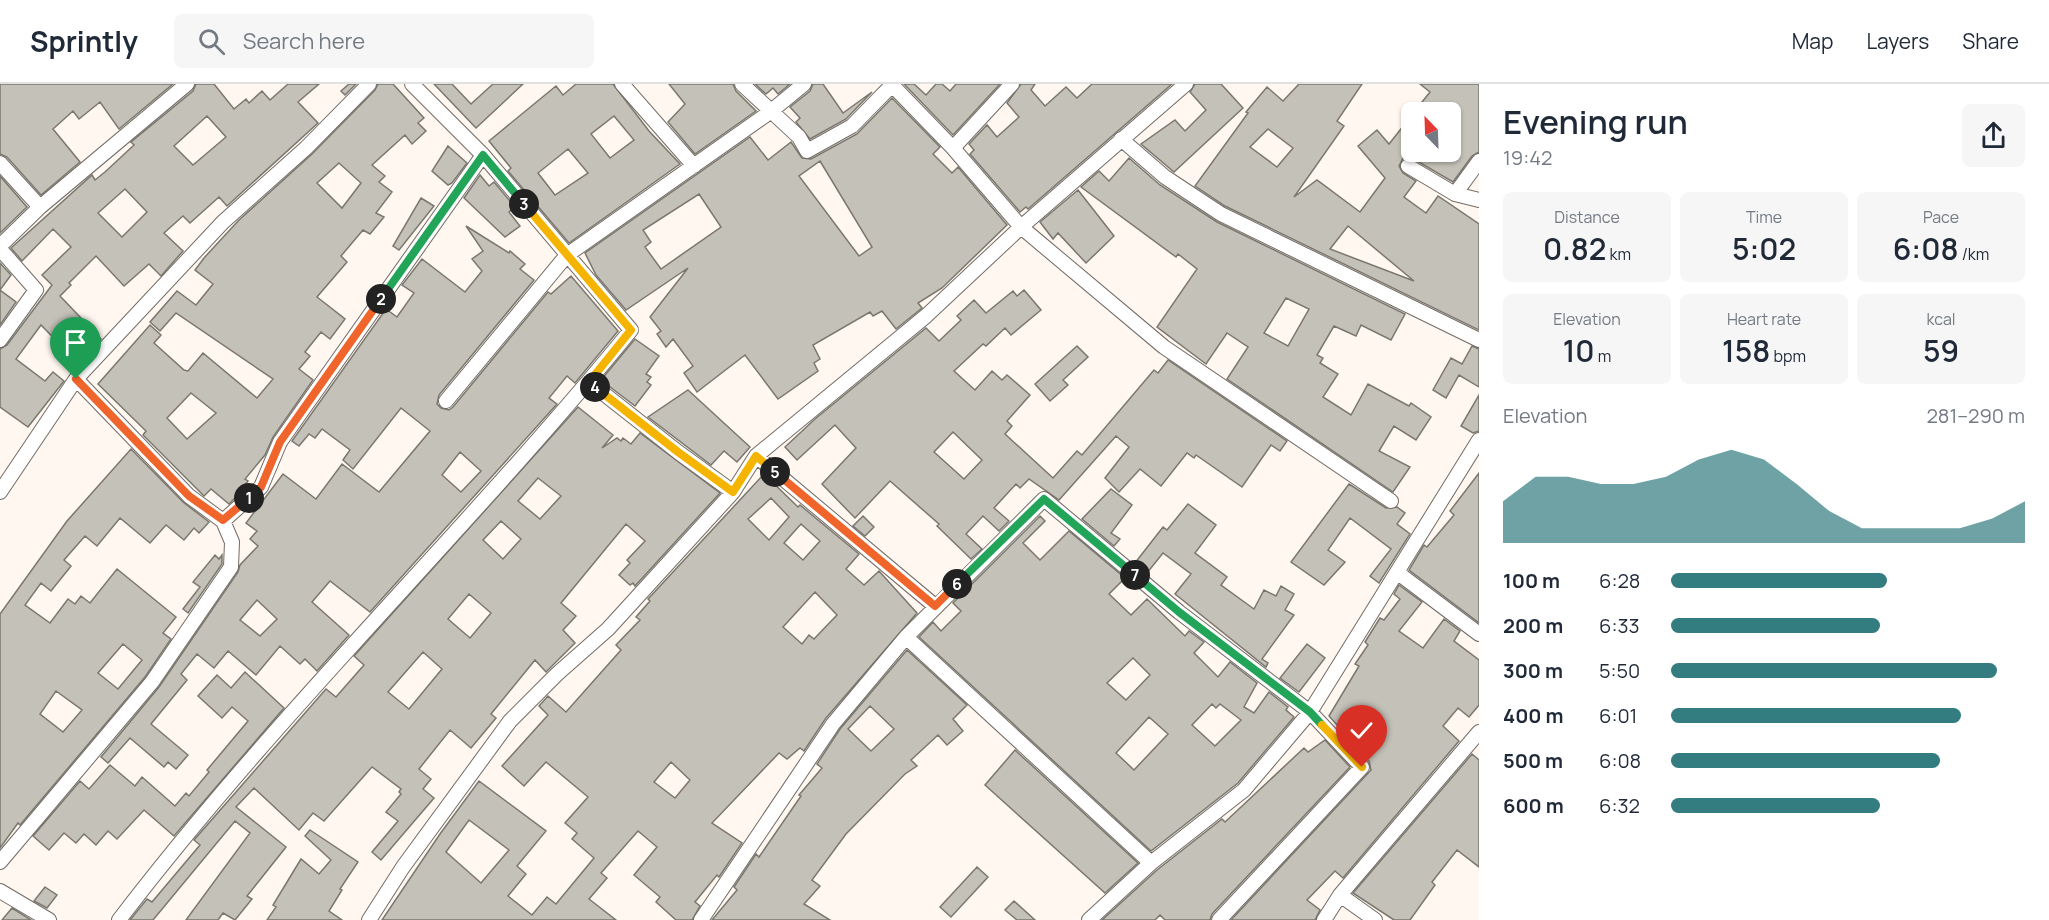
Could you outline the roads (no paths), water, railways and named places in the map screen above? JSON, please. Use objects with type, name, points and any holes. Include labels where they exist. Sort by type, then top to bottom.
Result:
[{"type":"street","points":[[0,340],[36,290],[0,247],[40,207],[187,84]]},
{"type":"street","points":[[0,492],[76,379],[223,222],[306,147],[369,84]]},
{"type":"street","points":[[118,920],[163,862],[354,643],[589,382],[631,330],[483,155],[412,84]]},
{"type":"street","points":[[622,84],[694,166]]},
{"type":"street","points":[[742,84],[799,137],[807,151],[852,126],[893,85],[953,148],[1021,227],[1164,347],[1390,501]]},
{"type":"street","points":[[446,401],[567,255],[770,112],[804,84]]},
{"type":"street","points":[[953,148],[1012,84]]},
{"type":"street","points":[[369,920],[403,867],[510,721],[557,674],[608,629],[733,492],[756,456],[926,316],[1021,227],[1186,84]]},
{"type":"street","points":[[1121,140],[1165,177],[1221,214],[1479,340]]},
{"type":"street","points":[[223,520],[261,487],[280,442],[483,155]]},
{"type":"street","points":[[1455,194],[1479,161]]},
{"type":"street","points":[[0,163],[40,207]]},
{"type":"street","points":[[1408,166],[1455,194],[1479,200]]},
{"type":"street","points":[[0,862],[152,682],[231,567],[232,542],[223,520],[189,496],[76,379]]},
{"type":"street","points":[[589,382],[733,492]]},
{"type":"street","points":[[1089,920],[1151,863],[1244,790],[1310,712],[1479,440]]},
{"type":"street","points":[[756,456],[935,606]]},
{"type":"street","points":[[701,920],[833,724],[935,606],[1044,499],[1179,612],[1310,712],[1362,767],[1219,920]]},
{"type":"street","points":[[1398,573],[1479,634]]},
{"type":"street","points":[[906,637],[1151,863]]},
{"type":"street","points":[[1324,920],[1340,896],[1479,732]]},
{"type":"street","points":[[0,891],[31,915],[49,920]]},
{"type":"street","points":[[1340,896],[1375,920]]}]
